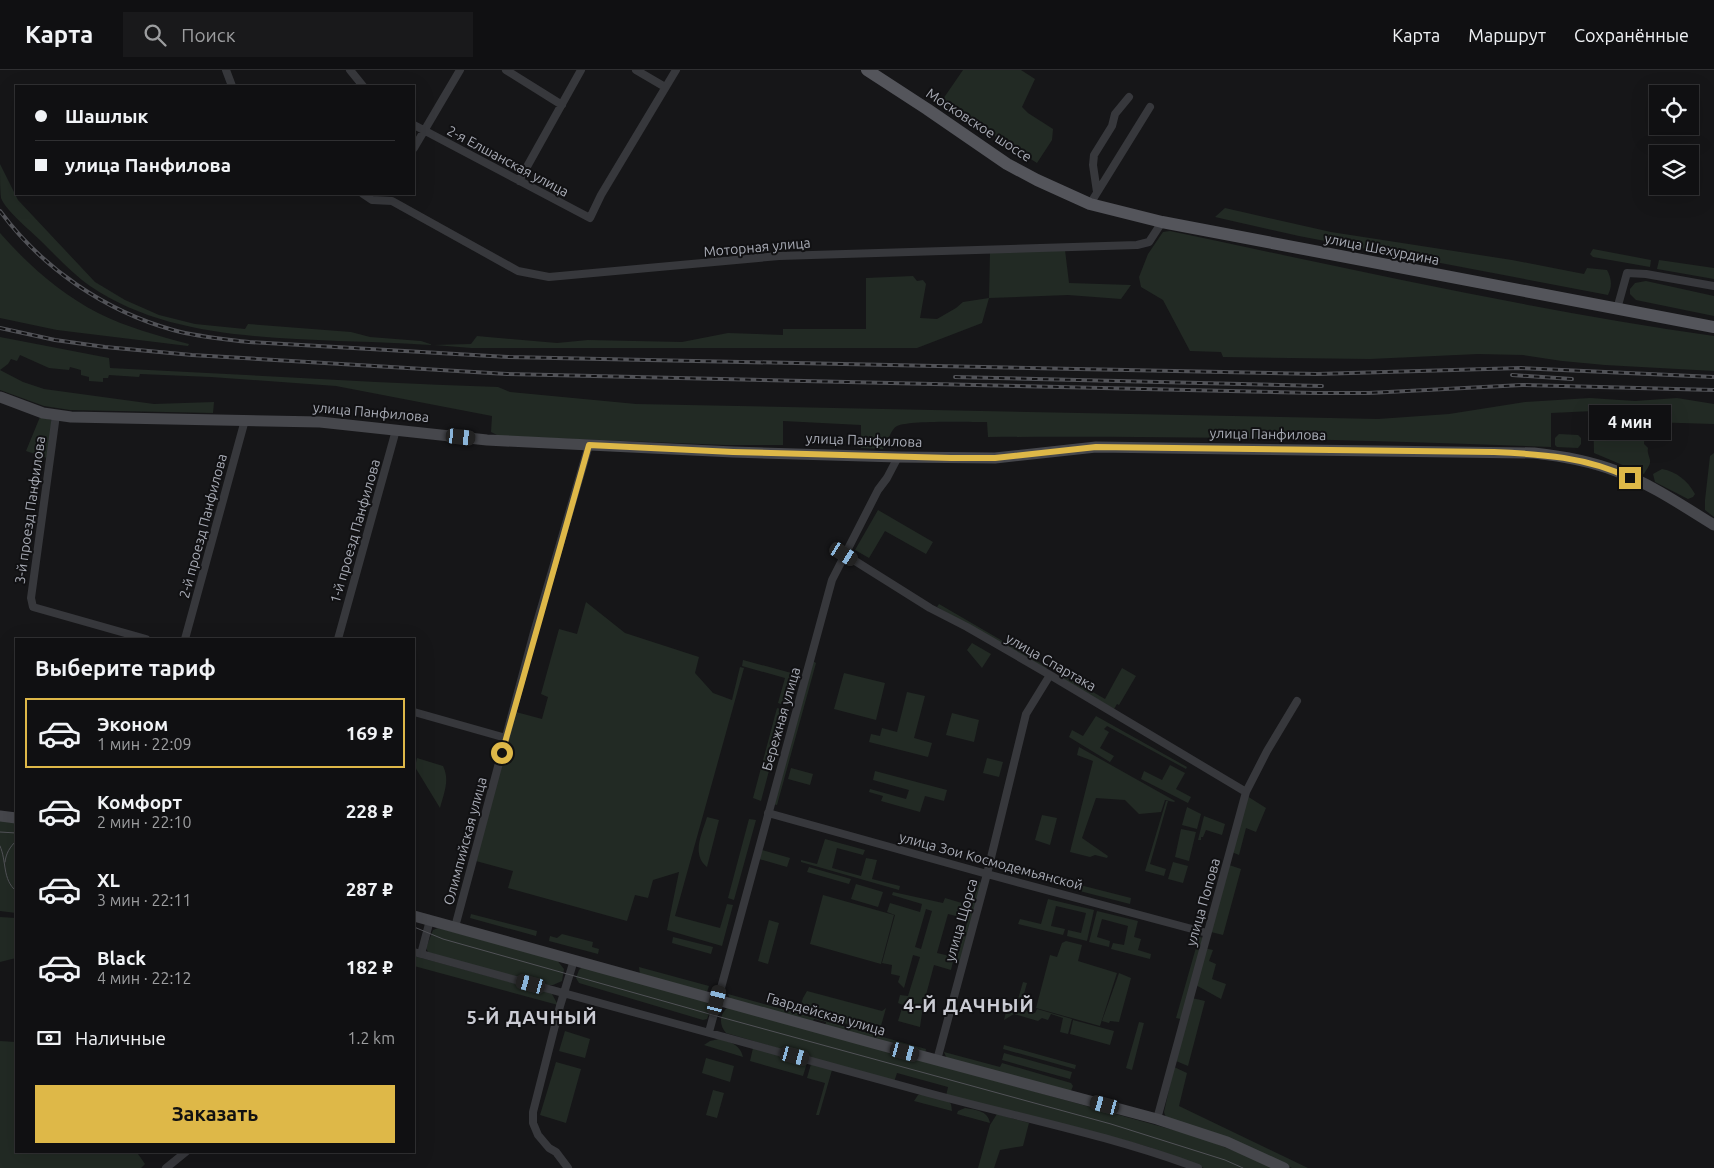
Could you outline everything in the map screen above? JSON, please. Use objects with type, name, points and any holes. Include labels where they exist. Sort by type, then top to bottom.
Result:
[{"type":"main road","name":"Московское шоссе","points":[[867,70],[928,109],[1007,164],[1049,186]]},
{"type":"main road","name":"улица Шехурдина","points":[[1049,186],[1094,198],[1162,222],[1714,327]]},
{"type":"main road","name":"улица Панфилова","points":[[0,397],[43,413],[56,415],[100,418],[320,422],[487,440],[733,452],[995,458],[1096,447],[1534,453],[1570,458],[1618,472],[1651,488],[1714,525]]},
{"type":"main road","points":[[0,816],[15,818]]},
{"type":"main road","name":"Гвардейская улица","points":[[415,916],[1157,1119],[1227,1142],[1284,1168]]},
{"type":"street","points":[[226,70],[232,85]]},
{"type":"street","points":[[350,70],[362,85]]},
{"type":"street","points":[[415,146],[460,70]]},
{"type":"street","points":[[506,70],[562,105]]},
{"type":"street","points":[[519,181],[581,70]]},
{"type":"street","points":[[636,70],[665,87],[676,70]]},
{"type":"street","name":"2-я Елшанская улица","points":[[415,126],[590,218],[601,195],[665,87]]},
{"type":"street","points":[[1094,198],[1094,155],[1112,126],[1115,114],[1129,97]]},
{"type":"street","points":[[1094,198],[1150,107]]},
{"type":"street","name":"Моторная улица","points":[[364,195],[372,200],[392,197],[518,271],[549,277],[779,256],[1137,245],[1149,242],[1162,222]]},
{"type":"street","points":[[1617,309],[1627,273],[1646,274],[1714,286]]},
{"type":"street","name":"3-й проезд Панфилова","points":[[56,415],[31,598],[33,607],[142,638]]},
{"type":"street","name":"2-й проезд Панфилова","points":[[185,638],[245,420]]},
{"type":"street","name":"1-й проезд Панфилова","points":[[338,638],[396,430]]},
{"type":"street","name":"Олимпийская улица","points":[[455,927],[589,445]]},
{"type":"street","name":"Бережная улица","points":[[709,1032],[832,580],[878,490],[898,457]]},
{"type":"street","name":"улица Спартака","points":[[844,554],[930,608],[1050,675],[1246,792]]},
{"type":"street","name":"улица Щорса","points":[[937,1060],[1026,714],[1050,675]]},
{"type":"street","name":"улица Попова","points":[[1157,1119],[1246,792],[1266,751],[1297,701]]},
{"type":"street","points":[[415,712],[506,738]]},
{"type":"street","name":"улица Зои Космодемьянской","points":[[768,813],[1207,933]]},
{"type":"street","points":[[430,920],[417,953],[911,1089],[1117,1140],[1198,1168]]},
{"type":"street","points":[[568,1168],[556,1152],[544,1144],[533,1123],[533,1112],[574,960]]},
{"type":"street","points":[[166,1168],[185,1153]]},
{"type":"shaded area","points":[[963,70],[1021,70],[1035,79],[1022,107],[1053,129],[1052,140],[1037,163],[941,102]]},
{"type":"shaded area","points":[[0,164],[18,200],[95,282],[125,300],[159,315],[195,324],[245,329],[248,324],[351,332],[370,337],[421,341],[433,345],[471,344],[477,336],[557,343],[588,340],[682,342],[728,333],[783,335],[783,329],[866,329],[866,278],[913,276],[917,281],[923,280],[926,284],[920,318],[937,319],[963,302],[989,298],[982,323],[917,348],[471,348],[242,335],[178,324],[147,315],[118,302],[90,286],[65,265],[13,215],[1,198]]},
{"type":"shaded area","points":[[1225,208],[1331,232],[1512,260],[1584,274],[1587,268],[1607,270],[1611,280],[1610,289],[1608,295],[1299,236],[1215,217]]},
{"type":"shaded area","points":[[1170,231],[1509,301],[1645,326],[1714,336],[1714,371],[1605,365],[1523,355],[1478,354],[1370,359],[1223,357],[1221,352],[1190,351],[1163,300],[1141,287],[1139,277],[1148,254],[1163,232]]},
{"type":"shaded area","points":[[0,233],[45,278],[84,305],[120,323],[189,344],[188,346],[57,330],[0,318]]},
{"type":"shaded area","points":[[1593,249],[1651,260],[1650,267],[1593,257],[1590,254]]},
{"type":"shaded area","points":[[1065,250],[1069,283],[1131,285],[1121,299],[1068,295],[989,298],[990,253]]},
{"type":"shaded area","points":[[1659,260],[1714,268],[1714,279],[1657,269]]},
{"type":"shaded area","points":[[1646,281],[1714,296],[1714,316],[1636,300],[1630,294],[1630,289],[1635,283]]},
{"type":"shaded area","points":[[0,337],[109,358],[110,368],[498,387],[510,392],[636,404],[1378,419],[1449,414],[1525,402],[1590,398],[1635,401],[1677,398],[1714,404],[1714,424],[1648,422],[1645,429],[1644,444],[1648,448],[1650,462],[1644,474],[1594,453],[1593,411],[1551,413],[1551,447],[1270,439],[988,437],[987,422],[903,424],[897,426],[891,433],[883,449],[861,448],[861,425],[783,421],[783,445],[725,445],[499,436],[491,432],[492,416],[336,386],[140,374],[139,377],[109,375],[108,378],[103,378],[103,382],[89,381],[89,377],[81,375],[81,370],[70,367],[69,370],[49,368],[20,355],[17,361],[11,359],[0,370]]},
{"type":"shaded area","points":[[0,370],[23,382],[44,389],[154,404],[214,402],[213,413],[70,410],[44,406],[0,390]]},
{"type":"shaded area","points":[[40,417],[51,420],[53,424],[47,458],[26,451]]},
{"type":"shaded area","points":[[1559,434],[1578,435],[1581,438],[1581,444],[1578,448],[1557,447],[1555,445],[1555,438]]},
{"type":"shaded area","points":[[1714,453],[1714,517],[1705,510],[1705,500],[1710,456]]},
{"type":"shaded area","points":[[1662,469],[1672,472],[1685,481],[1695,494],[1693,497],[1688,499],[1655,482],[1653,474]]},
{"type":"shaded area","points":[[878,510],[933,542],[926,554],[885,531],[869,558],[855,550]]},
{"type":"shaded area","points":[[586,602],[625,633],[699,657],[695,673],[713,693],[732,700],[740,667],[744,668],[675,916],[720,928],[727,904],[733,905],[722,946],[667,930],[679,872],[653,880],[648,898],[635,895],[627,921],[508,888],[513,871],[476,861],[516,712],[542,719],[548,697],[541,694],[559,629],[577,634]]},
{"type":"shaded area","points":[[939,604],[1047,667],[1045,671],[937,607]]},
{"type":"shaded area","points":[[972,643],[991,654],[982,668],[967,650]]},
{"type":"shaded area","points":[[743,660],[795,674],[787,706],[778,703],[785,678],[742,666]]},
{"type":"shaded area","points":[[813,661],[816,663],[777,805],[771,804]]},
{"type":"shaded area","points":[[1122,668],[1136,676],[1119,705],[1117,704],[1114,709],[1060,678],[1062,674],[1105,699]]},
{"type":"shaded area","points":[[844,673],[885,683],[876,720],[834,709]]},
{"type":"shaded area","points":[[907,692],[925,696],[914,738],[932,743],[928,757],[869,742],[871,734],[880,736],[882,728],[897,732]]},
{"type":"shaded area","points":[[777,708],[785,710],[761,801],[753,798]]},
{"type":"shaded area","points":[[952,713],[979,720],[974,742],[946,735]]},
{"type":"shaded area","points":[[1096,716],[1187,767],[1186,769],[1107,726],[1104,729],[1109,732],[1100,748],[1114,756],[1110,762],[1069,737],[1072,730],[1083,736]]},
{"type":"shaded area","points":[[1079,747],[1175,801],[1165,800],[1161,812],[1139,814],[1125,800],[1096,798],[1082,838],[1108,856],[1107,858],[1095,855],[1090,857],[1070,852],[1093,761],[1077,755]]},
{"type":"shaded area","points":[[417,758],[443,766],[446,781],[440,808],[415,767]]},
{"type":"shaded area","points":[[987,758],[1003,762],[999,777],[983,773]]},
{"type":"shaded area","points":[[1170,765],[1185,773],[1176,789],[1191,797],[1188,803],[1141,779],[1144,771],[1162,780]]},
{"type":"shaded area","points":[[791,768],[813,774],[810,785],[788,779]]},
{"type":"shaded area","points":[[875,771],[947,790],[944,801],[925,796],[920,812],[881,801],[883,796],[869,792],[870,789],[906,799],[909,790],[873,780]]},
{"type":"shaded area","points":[[1247,796],[1266,808],[1256,832],[1246,828],[1239,855],[1232,852]]},
{"type":"shaded area","points":[[1166,801],[1168,801],[1150,864],[1166,869],[1164,876],[1145,871]]},
{"type":"shaded area","points":[[1187,807],[1201,814],[1197,829],[1182,825]]},
{"type":"shaded area","points":[[1042,815],[1057,818],[1050,845],[1035,840]]},
{"type":"shaded area","points":[[1204,816],[1225,824],[1222,835],[1206,830],[1201,840],[1198,840]]},
{"type":"shaded area","points":[[707,817],[719,820],[707,867],[702,862],[699,844]]},
{"type":"shaded area","points":[[749,819],[756,820],[734,900],[728,898]]},
{"type":"shaded area","points":[[0,820],[15,821],[15,913],[0,911]]},
{"type":"shaded area","points":[[1181,829],[1196,832],[1189,861],[1175,857]]},
{"type":"shaded area","points":[[825,839],[865,850],[863,855],[837,848],[832,868],[861,876],[866,858],[877,860],[872,879],[900,886],[899,890],[801,862],[801,860],[817,864]]},
{"type":"shaded area","points":[[762,850],[790,858],[787,867],[759,859]]},
{"type":"shaded area","points":[[1173,862],[1188,866],[1183,883],[1168,879]]},
{"type":"shaded area","points":[[1229,865],[1241,869],[1223,935],[1211,932]]},
{"type":"shaded area","points":[[809,867],[851,879],[849,884],[807,872]]},
{"type":"shaded area","points":[[979,882],[982,883],[960,963],[956,962],[968,919],[948,914],[937,953],[954,957],[951,970],[934,965],[923,1006],[920,1027],[898,1021],[903,1005],[898,1003],[900,995],[908,996],[920,957],[913,955],[904,988],[898,982],[900,976],[891,974],[892,965],[882,963],[895,915],[887,912],[890,903],[920,912],[922,904],[892,895],[893,892],[943,903],[945,898],[972,906]],"holes":[[[926,909],[932,911],[921,949],[915,947]]]},
{"type":"shaded area","points":[[856,884],[883,892],[878,907],[851,899]]},
{"type":"shaded area","points":[[1076,884],[1131,898],[1130,904],[1068,888],[1068,885]]},
{"type":"shaded area","points":[[823,895],[894,915],[881,964],[810,944]]},
{"type":"shaded area","points":[[1048,899],[1094,910],[1087,941],[1067,936],[1068,930],[1081,933],[1086,913],[1056,906],[1051,926],[1065,929],[1063,935],[1018,924],[1020,919],[1041,924]]},
{"type":"shaded area","points":[[1097,911],[1138,921],[1134,937],[1141,939],[1138,950],[1151,954],[1150,959],[1111,949],[1113,943],[1124,945],[1128,926],[1102,919],[1097,937],[1110,941],[1109,947],[1089,942]]},
{"type":"shaded area","points":[[471,914],[537,931],[536,936],[470,918]]},
{"type":"shaded area","points":[[0,917],[15,918],[15,958],[0,962]]},
{"type":"shaded area","points":[[769,920],[779,923],[768,964],[758,961]]},
{"type":"shaded area","points":[[438,928],[556,959],[564,969],[562,981],[553,985],[546,985],[434,955],[428,952],[426,948],[433,930]]},
{"type":"shaded area","points":[[562,934],[593,942],[592,947],[599,949],[598,954],[549,941],[550,936],[557,938]]},
{"type":"shaded area","points":[[673,937],[713,947],[711,954],[672,943]]},
{"type":"shaded area","points":[[1199,937],[1204,938],[1181,1019],[1176,1018]]},
{"type":"shaded area","points":[[1066,941],[1082,945],[1078,961],[1117,973],[1100,1026],[1036,1008],[1050,955],[1057,957],[1062,943]]},
{"type":"shaded area","points":[[1204,948],[1213,950],[1209,961],[1216,964],[1212,979],[1226,984],[1221,999],[1194,984]]},
{"type":"shaded area","points":[[415,956],[547,992],[552,994],[558,1005],[415,966]]},
{"type":"shaded area","points":[[582,967],[707,1001],[710,1011],[707,1019],[703,1020],[579,983],[576,978]]},
{"type":"shaded area","points":[[639,967],[709,986],[707,992],[640,974]]},
{"type":"shaded area","points":[[1119,973],[1131,978],[1119,1022],[1110,1021],[1109,1023],[1102,1021]]},
{"type":"shaded area","points":[[1023,982],[1027,983],[1020,1008],[1035,1013],[1037,1009],[1072,1019],[1068,1034],[1060,1032],[1063,1018],[1051,1014],[1048,1020],[1042,1018],[1038,1021],[1014,1014],[1004,1020],[1008,1004],[1016,1006]]},
{"type":"shaded area","points":[[807,991],[882,1011],[886,1008],[879,1033],[799,1010]]},
{"type":"shaded area","points":[[728,994],[926,1049],[925,1054],[825,1027],[826,1022],[814,1019],[812,1023],[730,1000]]},
{"type":"shaded area","points":[[1192,998],[1205,1001],[1188,1066],[1176,1061]]},
{"type":"shaded area","points":[[728,1007],[1199,1137],[1277,1168],[1204,1168],[1149,1147],[946,1096],[948,1087],[897,1073],[894,1082],[726,1033],[722,1027],[721,1020],[723,1013]]},
{"type":"shaded area","points":[[1073,1020],[1114,1031],[1110,1045],[1070,1034]]},
{"type":"shaded area","points":[[1139,1022],[1144,1023],[1132,1070],[1126,1068]]},
{"type":"shaded area","points":[[565,1031],[590,1039],[585,1058],[559,1051]]},
{"type":"shaded area","points":[[719,1039],[737,1046],[743,1057],[704,1045]]},
{"type":"shaded area","points":[[0,1041],[15,1042],[15,1153],[137,1153],[145,1164],[141,1168],[0,1168]]},
{"type":"shaded area","points":[[1004,1045],[1076,1065],[1075,1069],[1003,1049]]},
{"type":"shaded area","points":[[753,1048],[807,1063],[803,1076],[750,1061]]},
{"type":"shaded area","points":[[944,1052],[1000,1067],[1002,1063],[1071,1083],[1073,1086],[1070,1093],[947,1059]]},
{"type":"shaded area","points":[[1004,1053],[1072,1072],[1070,1079],[1002,1060]]},
{"type":"shaded area","points":[[706,1058],[734,1066],[730,1082],[702,1073]]},
{"type":"shaded area","points":[[556,1062],[581,1069],[566,1123],[540,1115]]},
{"type":"shaded area","points":[[811,1064],[832,1070],[819,1115],[816,1115],[825,1083],[807,1078]]},
{"type":"shaded area","points":[[1174,1067],[1187,1073],[1179,1106],[1308,1168],[1292,1168],[1263,1154],[1166,1118],[1164,1112]]},
{"type":"shaded area","points":[[713,1090],[724,1093],[717,1118],[706,1115]]},
{"type":"shaded area","points":[[921,1094],[948,1101],[951,1104],[952,1111],[914,1101]]},
{"type":"shaded area","points":[[965,1108],[984,1113],[987,1115],[990,1123],[957,1114],[958,1111]]},
{"type":"shaded area","points":[[997,1114],[1029,1123],[1023,1146],[1000,1150],[994,1168],[978,1168],[990,1125]]},
{"type":"tram line","points":[[0,832],[15,833]]},
{"type":"tram line","points":[[5,862],[9,850],[15,842]]},
{"type":"tram line","points":[[0,846],[7,876],[15,890]]},
{"type":"tram line","points":[[415,927],[443,939],[1111,1124],[1225,1160],[1243,1168]]},
{"type":"railway","points":[[0,211],[35,251],[55,269],[99,299],[148,322],[173,330],[201,336],[249,342],[508,357],[1317,374],[1521,368],[1714,377]]},
{"type":"railway","points":[[0,328],[55,340],[105,347],[192,355],[507,374],[1316,393],[1369,393],[1522,385],[1714,390]]},
{"type":"railway","points":[[1512,375],[1572,379]]},
{"type":"railway","points":[[955,377],[1322,386]]},
{"type":"district","name":"4-Й ДАЧНЫЙ","points":[[969,1005]]},
{"type":"district","name":"5-Й ДАЧНЫЙ","points":[[532,1017]]},
{"type":"route","points":[[502,753],[533,636],[589,445],[733,452],[951,458],[995,458],[1054,450],[1096,447],[1534,453],[1570,458],[1618,472],[1630,478]]}]
